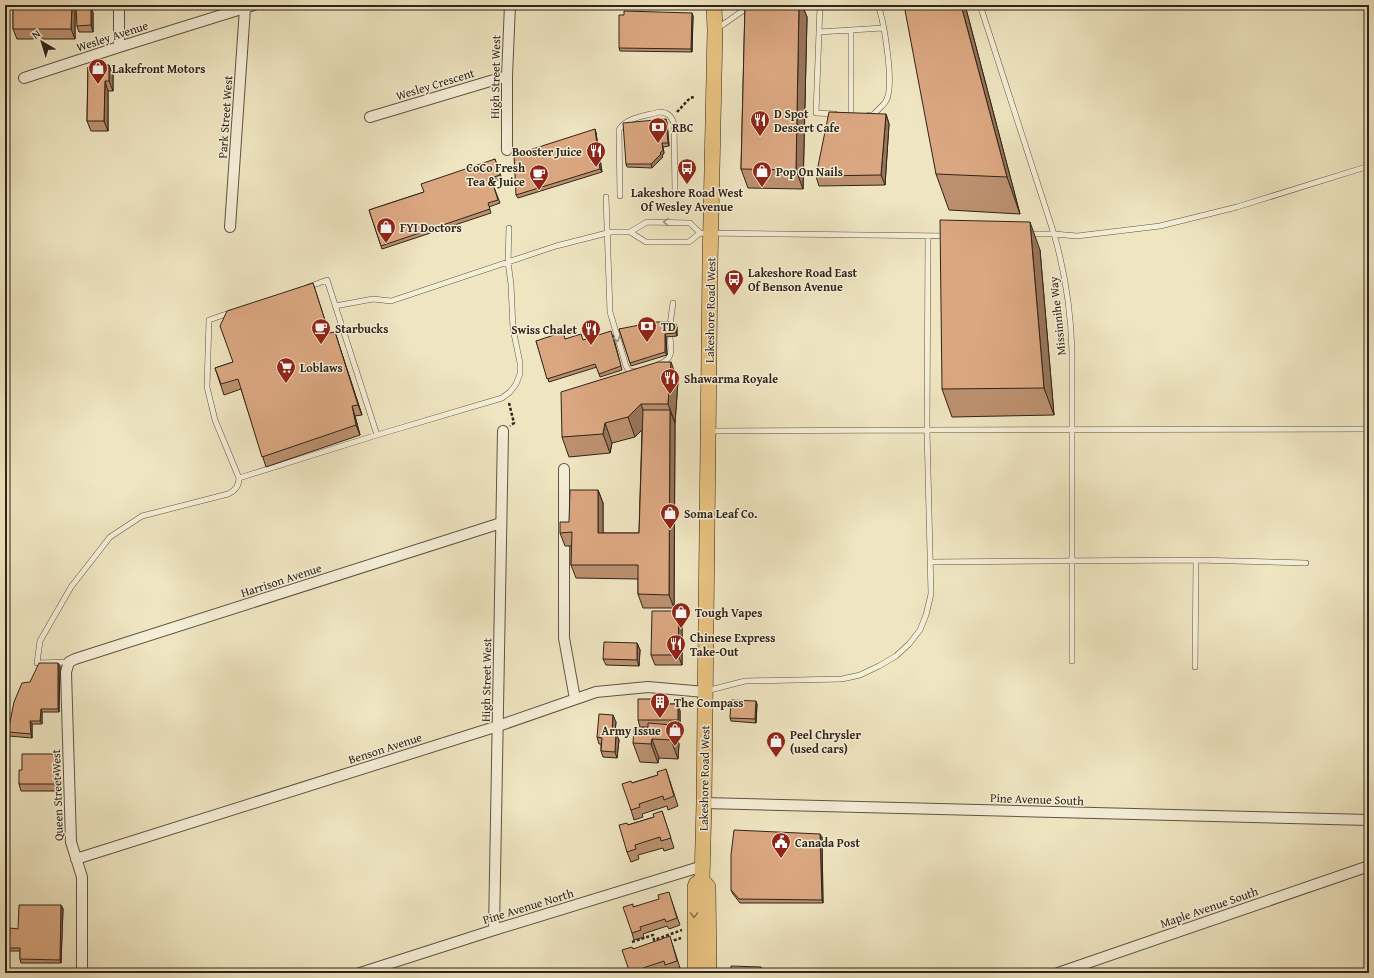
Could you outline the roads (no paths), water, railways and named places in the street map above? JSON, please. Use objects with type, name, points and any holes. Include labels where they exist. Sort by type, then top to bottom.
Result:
[{"type":"main road","name":"Lakeshore Road West","points":[[709,973],[708,887],[703,873],[708,432],[706,233],[715,30],[714,5]]},
{"type":"main road","name":"Lakeshore Road West","points":[[695,973],[695,888],[703,873]]},
{"type":"street","points":[[119,5],[119,47]]},
{"type":"street","name":"High Street West","points":[[507,150],[507,76],[510,5]]},
{"type":"street","name":"Wesley Avenue","points":[[24,78],[249,6]]},
{"type":"street","name":"Park Street West","points":[[230,227],[249,6]]},
{"type":"street","name":"Wesley Crescent","points":[[370,117],[507,76]]},
{"type":"street","name":"High Street West","points":[[494,930],[503,431]]},
{"type":"street","points":[[564,469],[564,638],[575,699]]},
{"type":"street","name":"Harrison Avenue","points":[[68,662],[501,523]]},
{"type":"street","name":"Queen Street West","points":[[68,662],[66,672],[70,842],[82,877],[82,973]]},
{"type":"street","name":"Benson Avenue","points":[[76,859],[498,726],[596,692],[648,687],[705,692]]},
{"type":"street","name":"Pine Avenue South","points":[[704,803],[1369,820]]},
{"type":"street","name":"Maple Avenue South","points":[[1058,973],[1369,866]]},
{"type":"street","name":"Pine Avenue North","points":[[360,973],[494,930],[703,873]]},
{"type":"lane","points":[[715,30],[751,5]]},
{"type":"lane","points":[[813,5],[827,5]]},
{"type":"lane","points":[[820,5],[816,113],[858,114]]},
{"type":"lane","points":[[866,115],[873,115],[887,100],[890,81],[882,17],[878,5]]},
{"type":"lane","name":"Missinnihe Way","points":[[980,5],[1062,261],[1070,315],[1072,346],[1072,661]]},
{"type":"lane","points":[[819,32],[883,28]]},
{"type":"lane","points":[[851,30],[851,114]]},
{"type":"lane","points":[[620,196],[618,133],[621,126],[627,121],[659,112],[667,114],[672,118],[674,124],[675,192]]},
{"type":"lane","points":[[1022,234],[1077,236],[1160,226],[1237,207],[1369,166]]},
{"type":"lane","points":[[606,197],[609,301],[611,320],[627,368],[631,372],[643,369]]},
{"type":"lane","points":[[335,306],[373,299],[391,301],[556,246],[607,233],[630,232],[647,222],[690,223],[706,233]]},
{"type":"lane","points":[[239,478],[502,398],[506,395],[516,384],[520,374],[520,364],[513,329],[511,284],[508,262],[509,228]]},
{"type":"lane","points":[[630,232],[646,242],[689,242],[706,233],[952,236]]},
{"type":"lane","points":[[705,692],[745,681],[842,679],[860,675],[896,656],[909,644],[920,630],[926,615],[931,594],[927,430],[928,236]]},
{"type":"lane","points":[[300,289],[327,280],[377,435]]},
{"type":"lane","points":[[670,325],[673,303]]},
{"type":"lane","points":[[68,662],[37,663],[40,641],[71,587],[110,537],[142,516],[228,494],[236,489],[238,485],[239,478],[216,420],[208,387],[209,320],[239,310]]},
{"type":"lane","points":[[650,367],[664,362],[669,358],[671,354],[670,337]]},
{"type":"lane","points":[[708,432],[1369,429]]},
{"type":"lane","points":[[931,562],[1196,560],[1306,563]]},
{"type":"lane","points":[[1196,560],[1196,667]]},
{"type":"place","name":"Lakefront Motors","points":[[98,85]]},
{"type":"place","name":"D Spot Dessert Cafe","points":[[760,137]]},
{"type":"place","name":"RBC","points":[[658,144]]},
{"type":"place","name":"Booster Juice","points":[[596,168]]},
{"type":"place","name":"Lakeshore Road West Of Wesley Avenue","points":[[687,185]]},
{"type":"place","name":"Pop On Nails","points":[[762,188]]},
{"type":"place","name":"CoCo Fresh Tea & Juice","points":[[539,191]]},
{"type":"place","name":"FYI Doctors","points":[[386,244]]},
{"type":"place","name":"Lakeshore Road East Of Benson Avenue","points":[[734,296]]},
{"type":"place","name":"TD","points":[[647,343]]},
{"type":"place","name":"Starbucks","points":[[321,345]]},
{"type":"place","name":"Swiss Chalet","points":[[591,346]]},
{"type":"place","name":"Loblaws","points":[[286,384]]},
{"type":"place","name":"Shawarma Royale","points":[[670,395]]},
{"type":"place","name":"Soma Leaf Co.","points":[[670,530]]},
{"type":"place","name":"Tough Vapes","points":[[681,629]]},
{"type":"place","name":"Chinese Express Take-Out","points":[[676,661]]},
{"type":"place","name":"The Compass","points":[[660,719]]},
{"type":"place","name":"Army Issue","points":[[675,747]]},
{"type":"place","name":"Peel Chrysler (used cars)","points":[[776,758]]},
{"type":"place","name":"Canada Post","points":[[781,859]]}]
